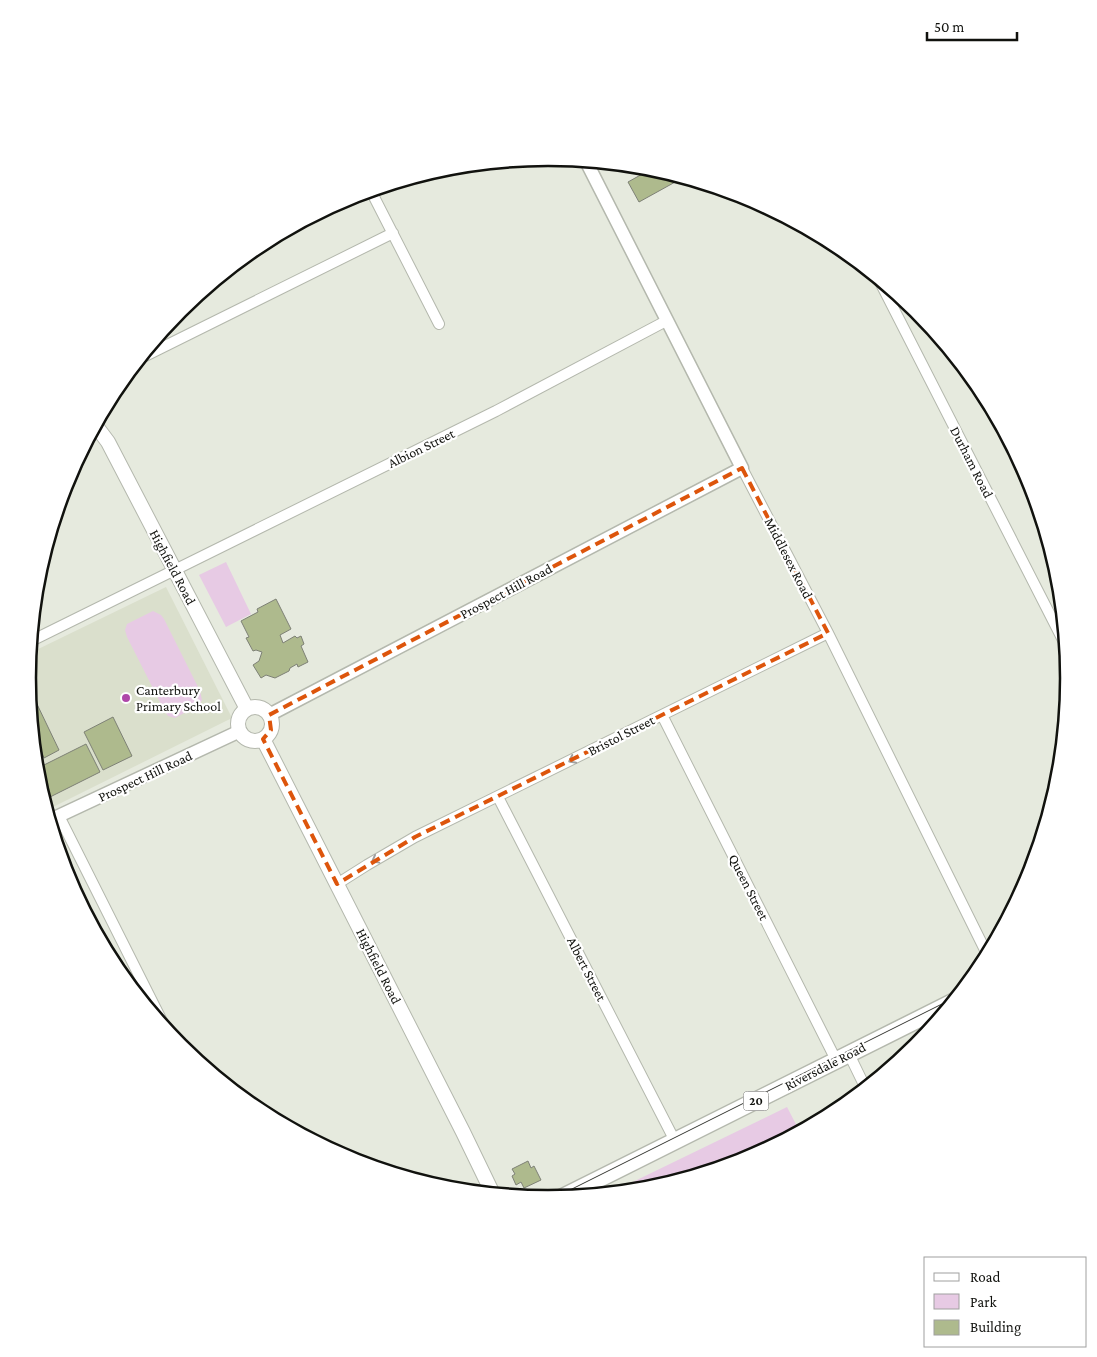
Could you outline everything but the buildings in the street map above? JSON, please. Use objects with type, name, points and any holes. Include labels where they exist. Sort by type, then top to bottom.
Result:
[{"type":"main road","name":"Highfield Road","points":[[100,431],[108,442],[247,709]]},
{"type":"main road","points":[[253,707],[261,708],[269,715],[272,722],[271,730],[263,739],[249,739],[240,731],[239,719],[247,709],[253,707]]},
{"type":"main road","name":"Highfield Road","points":[[263,739],[489,1187]]},
{"type":"main road","name":"Riversdale Road","points":[[577,1190],[940,1008]]},
{"type":"street","name":"Middlesex Road","points":[[589,168],[666,321],[828,633],[984,947]]},
{"type":"street","points":[[374,197],[439,324]]},
{"type":"street","points":[[155,351],[393,233]]},
{"type":"street","name":"Durham Road","points":[[885,293],[1058,631]]},
{"type":"street","name":"Albion Street","points":[[38,638],[496,411],[666,321]]},
{"type":"street","name":"Prospect Hill Road","points":[[269,715],[742,468]]},
{"type":"street","name":"Bristol Street","points":[[337,884],[415,837],[828,633]]},
{"type":"street","name":"Queen Street","points":[[662,715],[842,1057],[862,1083]]},
{"type":"street","name":"Prospect Hill Road","points":[[56,817],[240,731]]},
{"type":"street","name":"Albert Street","points":[[498,797],[676,1141]]},
{"type":"street","points":[[58,826],[151,1002]]},
{"type":"highlighted area","points":[[742,468],[828,633],[415,837],[337,884],[263,739],[271,730],[269,715]]},
{"type":"shaded area","name":"Canterbury Primary School","points":[[166,587],[232,718],[53,807],[46,778],[37,712],[37,650]]},
{"type":"green space","points":[[226,562],[251,614],[226,627],[199,575]]},
{"type":"green space","points":[[153,611],[164,619],[200,691],[202,700],[199,705],[175,718],[168,716],[164,710],[125,630],[127,624]]},
{"type":"green space","points":[[787,1107],[797,1126],[745,1152],[713,1164],[648,1181],[629,1184]]},
{"type":"tram line","points":[[569,1190],[945,1003]]},
{"type":"place","name":"Canterbury Primary School","points":[[126,698]]}]
